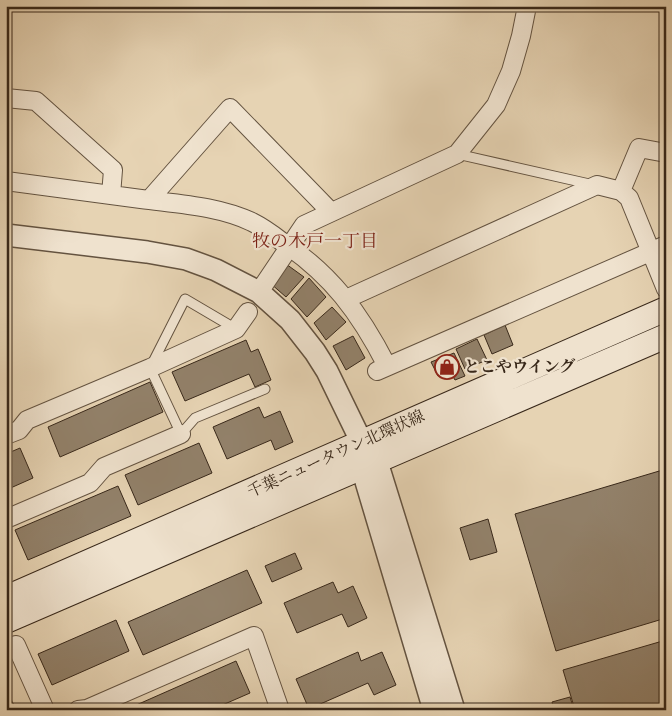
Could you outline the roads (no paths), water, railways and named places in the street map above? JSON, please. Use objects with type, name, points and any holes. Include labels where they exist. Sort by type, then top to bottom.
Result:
[{"type":"main road","name":"千葉ニュータウン北環状線","points":[[6,598],[666,309]]},
{"type":"main road","name":"千葉ニュータウン北環状線","points":[[6,622],[666,336]]},
{"type":"street","points":[[259,292],[304,225],[457,154],[496,105],[511,71],[527,6]]},
{"type":"street","points":[[6,98],[36,102],[113,170],[111,195]]},
{"type":"street","points":[[149,200],[230,108],[331,212]]},
{"type":"street","points":[[621,191],[639,148],[666,153]]},
{"type":"street","points":[[6,182],[196,206],[232,215],[253,223],[290,247],[328,278],[346,299],[374,339],[382,368],[658,248]]},
{"type":"street","points":[[346,299],[597,185],[621,191],[629,198],[658,248],[666,289]]},
{"type":"street","points":[[6,235],[147,252],[186,259],[216,270],[259,292],[290,320],[328,371],[362,443],[454,710]]},
{"type":"street","points":[[6,435],[19,430],[26,420],[150,368],[236,329],[248,312]]},
{"type":"street","points":[[6,519],[90,482],[104,467],[181,434]]},
{"type":"street","points":[[369,465],[434,710]]},
{"type":"street","points":[[84,710],[254,636],[276,708]]},
{"type":"street","points":[[16,645],[45,710]]},
{"type":"lane","points":[[457,154],[597,185]]},
{"type":"lane","points":[[236,329],[185,299],[150,368],[181,434],[196,418],[264,389]]},
{"type":"place","name":"とこやウイング","points":[[447,367]]},
{"type":"district","name":"牧の木戸一丁目","points":[[315,241]]}]
